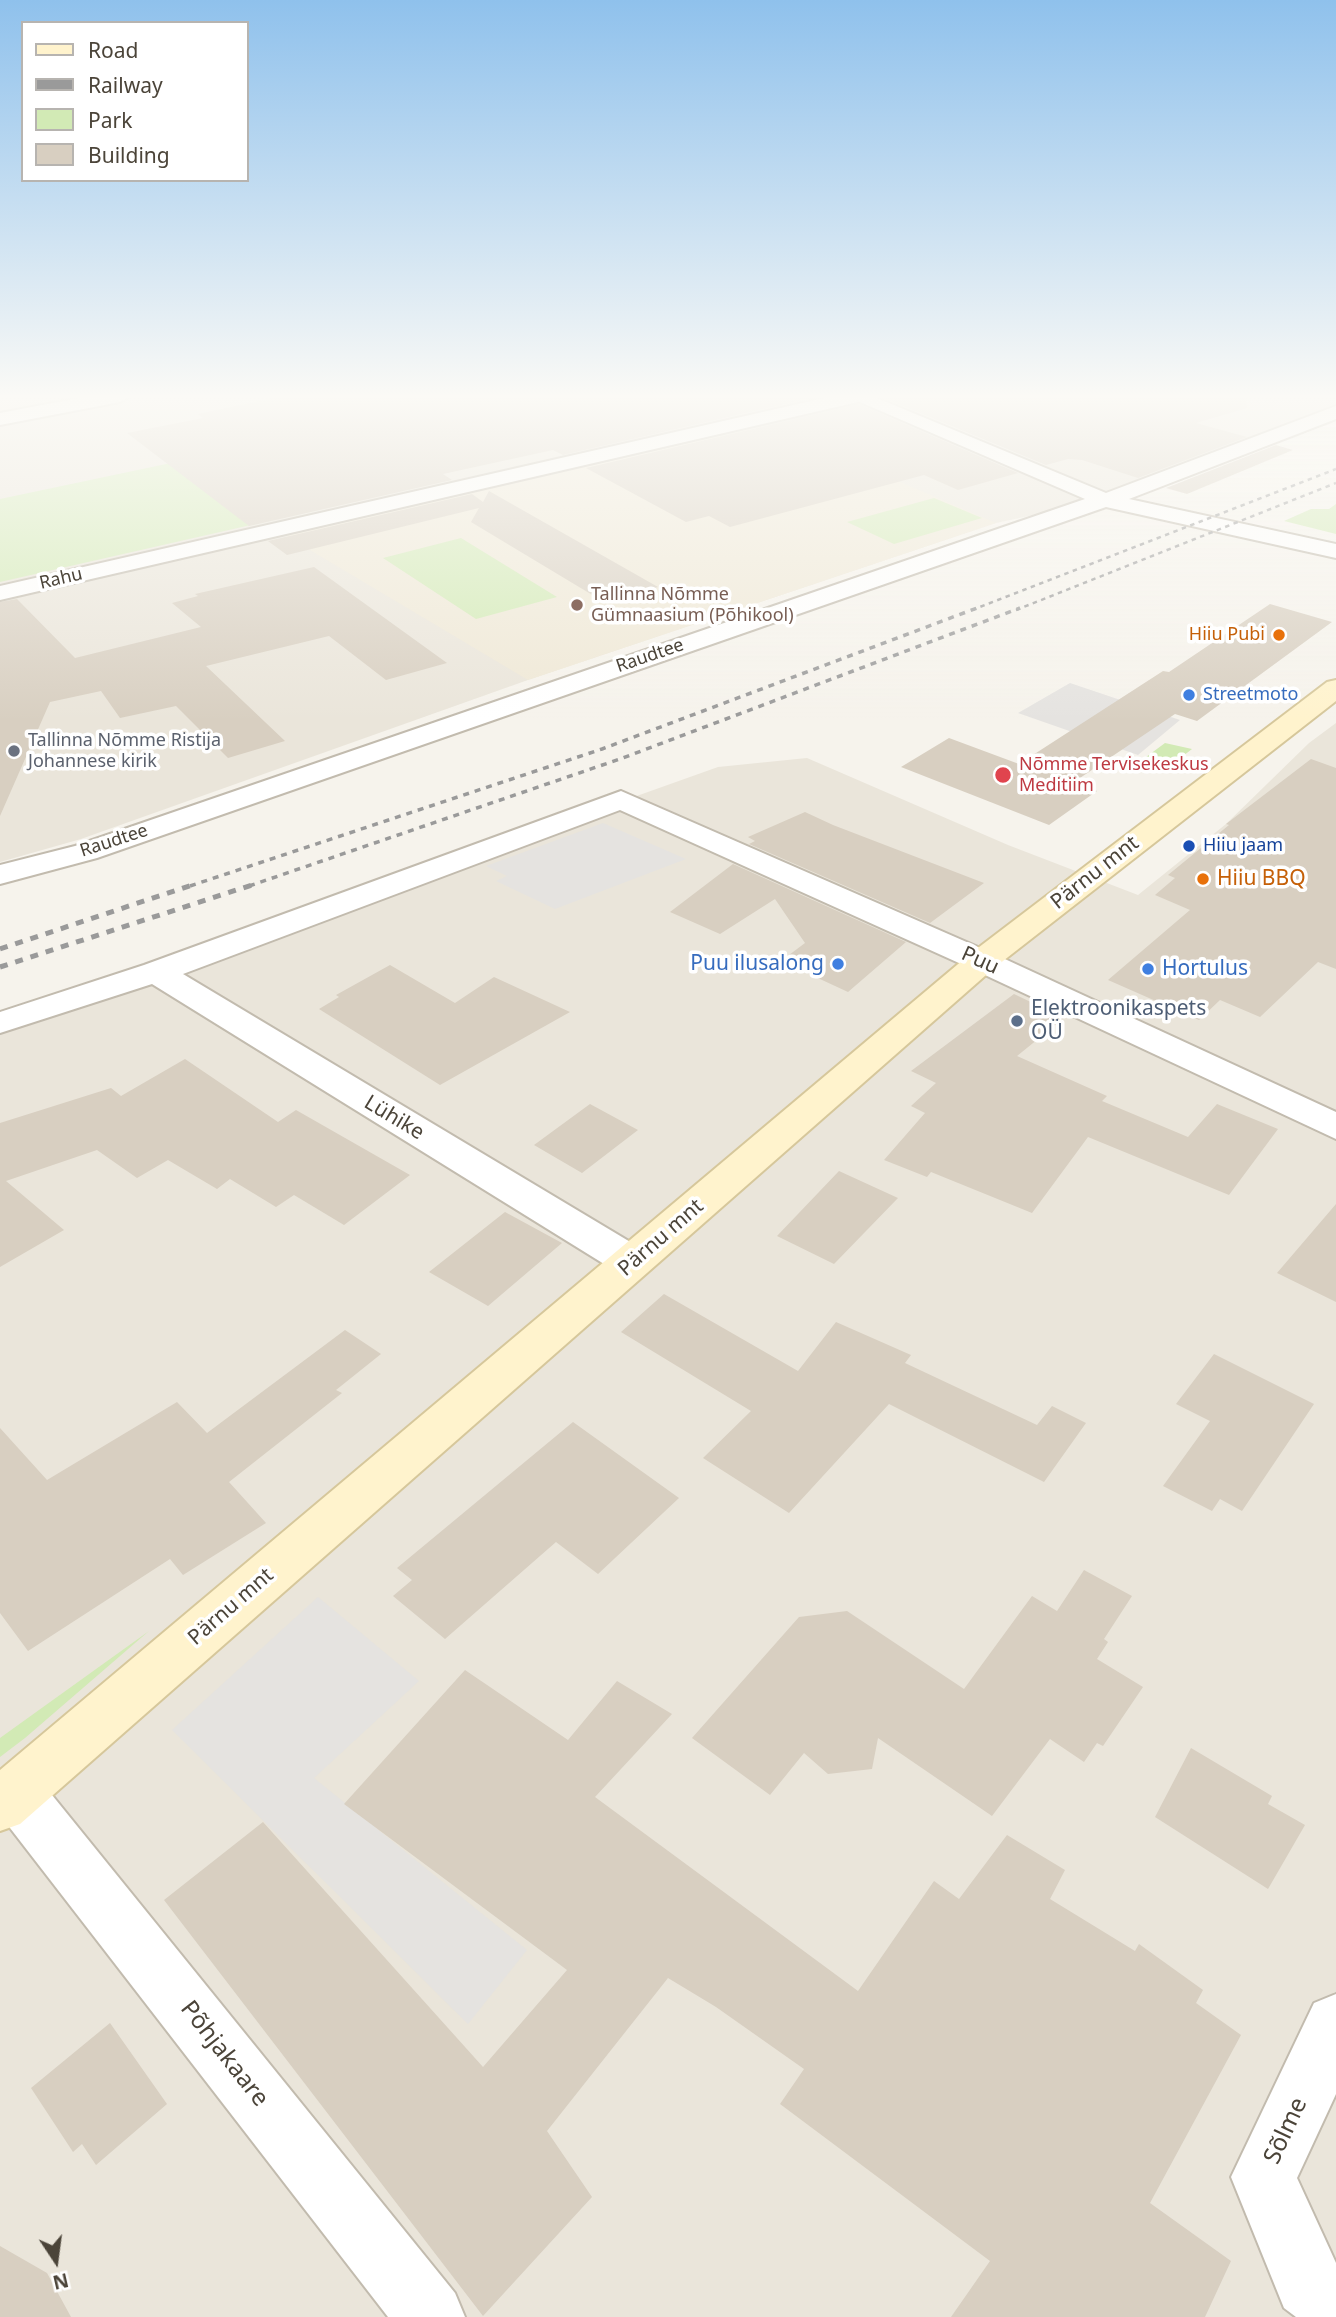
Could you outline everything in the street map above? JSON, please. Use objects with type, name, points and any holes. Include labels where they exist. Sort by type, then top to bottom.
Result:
[{"type":"main road","name":"Pärnu mnt","points":[[8,1798],[982,961],[1336,688]]},
{"type":"street","name":"Rahu","points":[[0,593],[386,504]]},
{"type":"street","name":"Raudtee","points":[[0,875],[86,852],[1093,504]]},
{"type":"street","points":[[1124,504],[1336,551]]},
{"type":"street","name":"Puu","points":[[156,972],[404,883],[621,800],[982,961],[1336,1127]]},
{"type":"street","points":[[0,1023],[156,972]]},
{"type":"street","name":"Lühike","points":[[156,972],[632,1262]]},
{"type":"street","name":"Põhjakaare","points":[[8,1798],[431,2317]]},
{"type":"street","name":"Sõlme","points":[[1336,2025],[1264,2177],[1308,2284],[1336,2305]]},
{"type":"shaded area","points":[[0,504],[1085,504],[996,523],[528,680],[81,839],[0,862]]},
{"type":"shaded area","name":"Tallinna Nõmme Gümnaasium (Põhikool)","points":[[393,504],[952,504],[996,523],[528,680],[278,531]]},
{"type":"shaded area","points":[[1070,683],[1180,720],[1138,755],[1018,713]]},
{"type":"shaded area","points":[[1336,723],[1336,2317],[0,2317],[0,1023],[718,767],[807,758],[1008,845],[1138,895],[1226,824],[1309,743]]},
{"type":"shaded area","points":[[603,823],[686,859],[555,909],[496,881],[507,876],[486,866]]},
{"type":"shaded area","points":[[318,1597],[419,1681],[314,1778],[527,1950],[468,2024],[172,1730]]},
{"type":"green space","points":[[0,504],[343,504],[0,582]]},
{"type":"green space","points":[[912,504],[949,504],[982,518],[894,544],[847,522]]},
{"type":"green space","points":[[1336,504],[1336,534],[1284,521],[1311,509],[1329,509]]},
{"type":"green space","points":[[461,538],[557,597],[476,619],[383,558]]},
{"type":"green space","points":[[1165,743],[1192,749],[1165,770],[1138,763]]},
{"type":"green space","points":[[149,1631],[25,1738],[0,1757],[0,1738]]},
{"type":"building","points":[[220,504],[346,504],[249,526]]},
{"type":"building","points":[[428,504],[512,504],[658,587],[604,602],[471,522],[479,508],[287,555],[268,541]]},
{"type":"building","points":[[653,504],[815,504],[730,527],[709,516],[686,522]]},
{"type":"building","points":[[314,567],[447,663],[386,680],[329,636],[206,666],[285,741],[228,758],[176,706],[120,718],[101,691],[50,702],[0,816],[0,602],[17,599],[75,658],[201,627],[172,603],[198,596],[195,594]]},
{"type":"building","points":[[1270,604],[1332,622],[1197,721],[1175,714],[1074,782],[1097,791],[1049,825],[901,767],[949,738],[1019,764],[1163,671],[1169,672]]},
{"type":"building","points":[[1311,759],[1336,768],[1336,969],[1318,962],[1260,1017],[1220,1000],[1199,1020],[1108,980],[1190,910],[1155,895],[1175,878],[1168,875],[1229,825],[1226,824]]},
{"type":"building","points":[[805,812],[984,883],[930,923],[749,844],[755,841],[748,837]]},
{"type":"building","points":[[733,864],[906,942],[848,992],[781,961],[805,943],[775,899],[720,934],[670,912]]},
{"type":"building","points":[[390,965],[455,1003],[494,977],[570,1012],[440,1085],[319,1009],[339,997],[336,995]]},
{"type":"building","points":[[1014,994],[1064,1018],[1017,1056],[1107,1096],[1102,1101],[1188,1137],[1217,1104],[1278,1129],[1229,1195],[1088,1137],[1032,1213],[931,1172],[927,1177],[884,1160],[925,1113],[911,1106],[936,1083],[911,1071]]},
{"type":"building","points":[[185,1059],[278,1122],[296,1110],[410,1175],[344,1225],[294,1195],[276,1207],[230,1179],[217,1189],[168,1160],[137,1178],[97,1150],[6,1181],[64,1230],[0,1267],[0,1123],[111,1088],[121,1096]]},
{"type":"building","points":[[590,1104],[638,1130],[582,1173],[534,1145]]},
{"type":"building","points":[[839,1171],[898,1198],[834,1264],[777,1236]]},
{"type":"building","points":[[1336,1204],[1336,1302],[1277,1273]]},
{"type":"building","points":[[505,1212],[562,1243],[488,1306],[429,1272]]},
{"type":"building","points":[[664,1294],[798,1371],[836,1322],[911,1355],[905,1363],[1037,1425],[1052,1406],[1086,1423],[1044,1482],[889,1404],[789,1513],[703,1458],[751,1411],[621,1332]]},
{"type":"building","points":[[345,1330],[381,1354],[336,1390],[342,1393],[229,1482],[266,1523],[183,1575],[170,1559],[28,1651],[0,1613],[0,1428],[47,1480],[177,1402],[207,1433]]},
{"type":"building","points":[[1214,1354],[1314,1404],[1242,1511],[1220,1499],[1212,1511],[1163,1486],[1210,1421],[1176,1404]]},
{"type":"building","points":[[573,1422],[679,1498],[598,1574],[556,1542],[445,1639],[393,1596],[412,1580],[397,1568]]},
{"type":"building","points":[[1084,1570],[1132,1596],[1104,1639],[1108,1642],[1097,1659],[1143,1687],[1103,1746],[1097,1743],[1084,1762],[1050,1739],[992,1816],[878,1738],[872,1769],[828,1774],[804,1753],[770,1795],[692,1738],[799,1617],[847,1611],[964,1689],[1032,1596],[1057,1611]]},
{"type":"building","points":[[465,1670],[568,1740],[617,1681],[672,1714],[595,1797],[858,1991],[934,1881],[959,1899],[1007,1835],[1065,1870],[1050,1899],[1135,1951],[1139,1944],[1203,1990],[1196,2003],[1241,2035],[1150,2203],[1231,2261],[1205,2317],[951,2317],[990,2261],[780,2104],[804,2069],[716,2007],[668,1978],[547,2131],[592,2197],[483,2316],[164,1900],[263,1822],[483,2067],[567,1970],[344,1804]]},
{"type":"building","points":[[1191,1748],[1272,1796],[1268,1804],[1305,1825],[1268,1889],[1155,1817]]},
{"type":"building","points":[[110,2023],[167,2104],[96,2165],[82,2144],[73,2152],[31,2088]]},
{"type":"building","points":[[0,2246],[47,2273],[71,2317],[0,2317]]},
{"type":"railway","points":[[972,610],[1245,504]]},
{"type":"railway","points":[[1016,610],[1283,504]]},
{"type":"railway","points":[[190,886],[602,749],[977,608]]},
{"type":"railway","points":[[252,885],[620,759],[1020,608]]},
{"type":"railway","points":[[0,949],[195,884]]},
{"type":"railway","points":[[0,967],[252,885]]},
{"type":"place","name":"Tallinna Nõmme Gümnaasium (Põhikool)","points":[[577,605]]},
{"type":"place","name":"Hiiu Pubi","points":[[1279,635]]},
{"type":"place","name":"Streetmoto","points":[[1189,695]]},
{"type":"place","name":"Tallinna Nõmme Ristija Johannese kirik","points":[[14,751]]},
{"type":"place","name":"Nõmme Tervisekeskus Meditiim","points":[[1003,775]]},
{"type":"place","name":"Hiiu jaam","points":[[1189,846]]},
{"type":"place","name":"Hiiu BBQ","points":[[1203,879]]},
{"type":"place","name":"Puu ilusalong","points":[[838,964]]},
{"type":"place","name":"Hortulus","points":[[1148,969]]},
{"type":"place","name":"Elektroonikaspets OÜ","points":[[1017,1021]]}]
